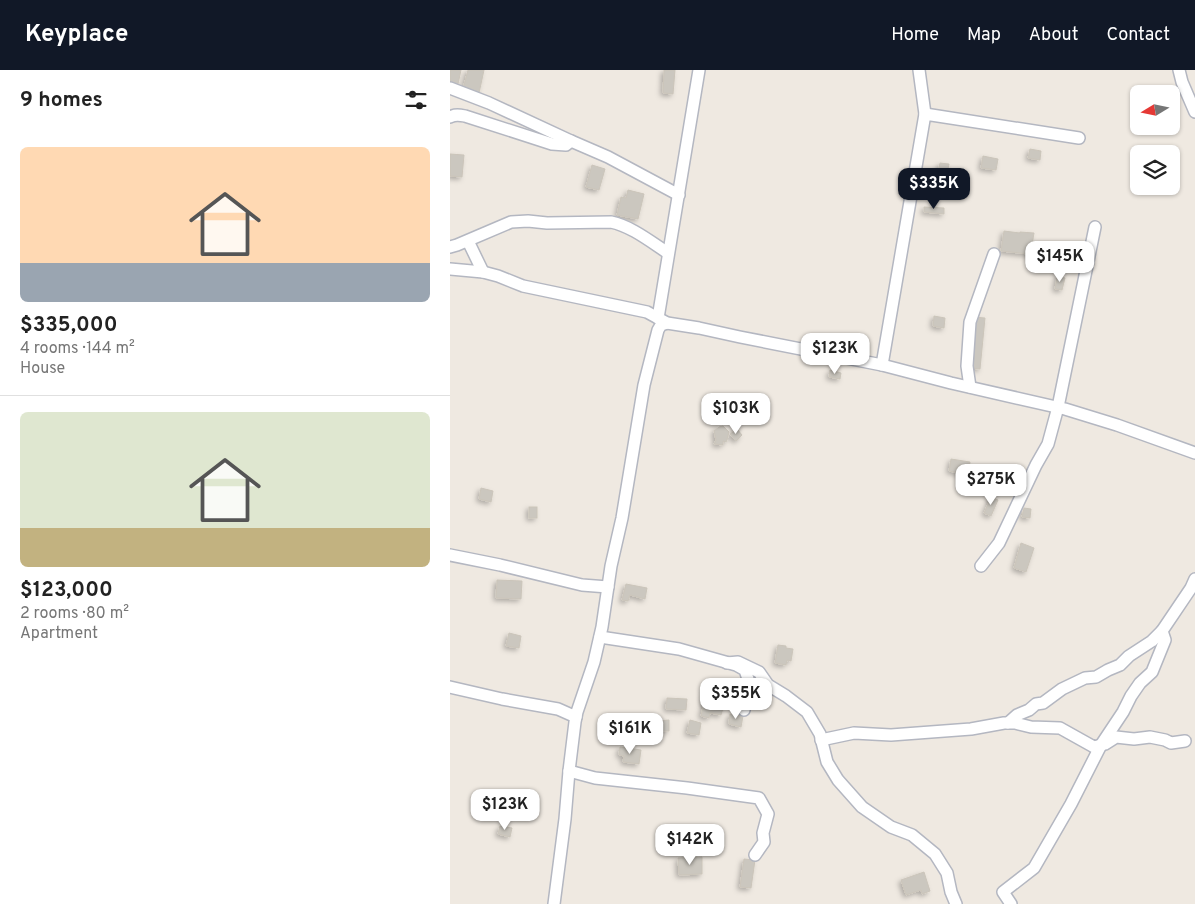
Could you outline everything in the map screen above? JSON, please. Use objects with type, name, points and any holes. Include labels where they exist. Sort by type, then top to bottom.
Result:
[{"type":"street","points":[[554,904],[576,717],[594,662],[600,636],[644,385],[658,330],[663,321],[668,254],[699,70]]},
{"type":"street","points":[[882,365],[925,114],[919,70]]},
{"type":"street","points":[[1179,70],[1195,112]]},
{"type":"street","points":[[450,88],[489,103],[608,157],[679,195]]},
{"type":"street","points":[[925,114],[1079,138]]},
{"type":"street","points":[[450,117],[454,115],[465,116],[552,144],[566,145],[571,141]]},
{"type":"street","points":[[450,247],[511,222],[611,222],[626,227],[668,254]]},
{"type":"street","points":[[981,566],[999,543],[1048,444],[1058,407],[1094,227]]},
{"type":"street","points":[[468,241],[483,272]]},
{"type":"street","points":[[970,387],[967,366],[970,322],[994,254]]},
{"type":"street","points":[[450,269],[483,272],[523,286],[647,312],[663,321],[882,365],[1058,407],[1117,425],[1195,453]]},
{"type":"street","points":[[450,555],[582,585],[608,587]]},
{"type":"street","points":[[1008,723],[1017,715],[1029,710],[1036,704],[1043,703],[1062,689],[1085,678],[1096,677],[1120,665],[1129,656],[1152,641],[1162,631],[1195,579]]},
{"type":"street","points":[[1011,904],[1003,892],[1034,868],[1071,804],[1101,745],[1140,683],[1152,672],[1165,640],[1162,631]]},
{"type":"street","points":[[600,636],[679,649],[736,665],[745,670],[749,682],[744,710]]},
{"type":"street","points":[[727,663],[738,662],[758,672],[768,685],[807,712],[820,734],[827,762],[838,780],[862,807],[891,827],[912,835],[935,854],[947,873],[956,904]]},
{"type":"street","points":[[450,687],[558,709],[576,717]]},
{"type":"street","points":[[821,740],[854,733],[891,735],[971,729],[1015,723],[1032,727],[1060,728],[1094,747],[1116,737],[1150,737],[1170,742],[1185,741]]},
{"type":"street","points":[[569,771],[594,778],[758,798],[768,814],[763,832],[764,842],[755,855]]},
{"type":"building","points":[[450,70],[461,70],[458,84],[450,82]]},
{"type":"building","points":[[468,70],[484,70],[479,93],[463,89]]},
{"type":"building","points":[[664,70],[675,70],[673,94],[663,93]]},
{"type":"building","points":[[1030,149],[1041,151],[1040,160],[1028,158]]},
{"type":"building","points":[[450,154],[464,155],[462,177],[450,176]]},
{"type":"building","points":[[983,156],[998,159],[996,170],[981,168]]},
{"type":"building","points":[[940,163],[949,164],[946,179],[937,177]]},
{"type":"building","points":[[592,165],[605,169],[599,190],[586,187]]},
{"type":"building","points":[[628,190],[644,194],[638,219],[617,215],[621,197],[626,198]]},
{"type":"building","points":[[924,207],[944,208],[944,214],[924,212]]},
{"type":"building","points":[[1004,231],[1034,233],[1032,245],[1039,246],[1038,255],[1001,251]]},
{"type":"building","points":[[1057,276],[1065,278],[1062,290],[1055,289]]},
{"type":"building","points":[[934,316],[945,318],[944,328],[933,326]]},
{"type":"building","points":[[974,317],[985,318],[980,369],[970,368]]},
{"type":"building","points":[[830,370],[841,373],[840,379],[829,377]]},
{"type":"building","points":[[723,426],[729,432],[726,442],[723,441],[723,445],[714,444],[716,440],[714,431]]},
{"type":"building","points":[[737,429],[742,435],[736,441],[730,434]]},
{"type":"building","points":[[951,459],[970,462],[968,475],[949,471]]},
{"type":"building","points":[[481,488],[493,491],[491,502],[479,499]]},
{"type":"building","points":[[991,497],[998,500],[991,516],[984,513]]},
{"type":"building","points":[[529,507],[537,507],[537,518],[529,518]]},
{"type":"building","points":[[1024,508],[1031,509],[1030,518],[1022,517]]},
{"type":"building","points":[[1021,543],[1034,548],[1026,572],[1014,568]]},
{"type":"building","points":[[497,580],[522,581],[521,599],[496,598]]},
{"type":"building","points":[[626,584],[647,588],[645,599],[630,595],[628,601],[622,600]]},
{"type":"building","points":[[509,633],[521,636],[519,648],[506,646]]},
{"type":"building","points":[[778,645],[793,649],[791,661],[787,660],[786,665],[775,663]]},
{"type":"building","points":[[706,693],[726,698],[721,715],[710,713],[709,718],[701,716]]},
{"type":"building","points":[[667,698],[687,699],[686,710],[666,709]]},
{"type":"building","points":[[730,714],[743,716],[741,727],[729,724]]},
{"type":"building","points":[[669,720],[669,731],[657,731],[657,721]]},
{"type":"building","points":[[690,720],[701,723],[699,735],[687,733]]},
{"type":"building","points":[[620,747],[641,750],[639,764],[623,762],[624,756],[619,755]]},
{"type":"building","points":[[500,826],[512,828],[510,837],[498,834]]},
{"type":"building","points":[[702,857],[702,874],[679,875],[678,858]]},
{"type":"building","points":[[744,859],[755,860],[751,888],[740,887]]},
{"type":"building","points":[[924,872],[930,891],[922,894],[921,890],[906,895],[901,880]]}]
